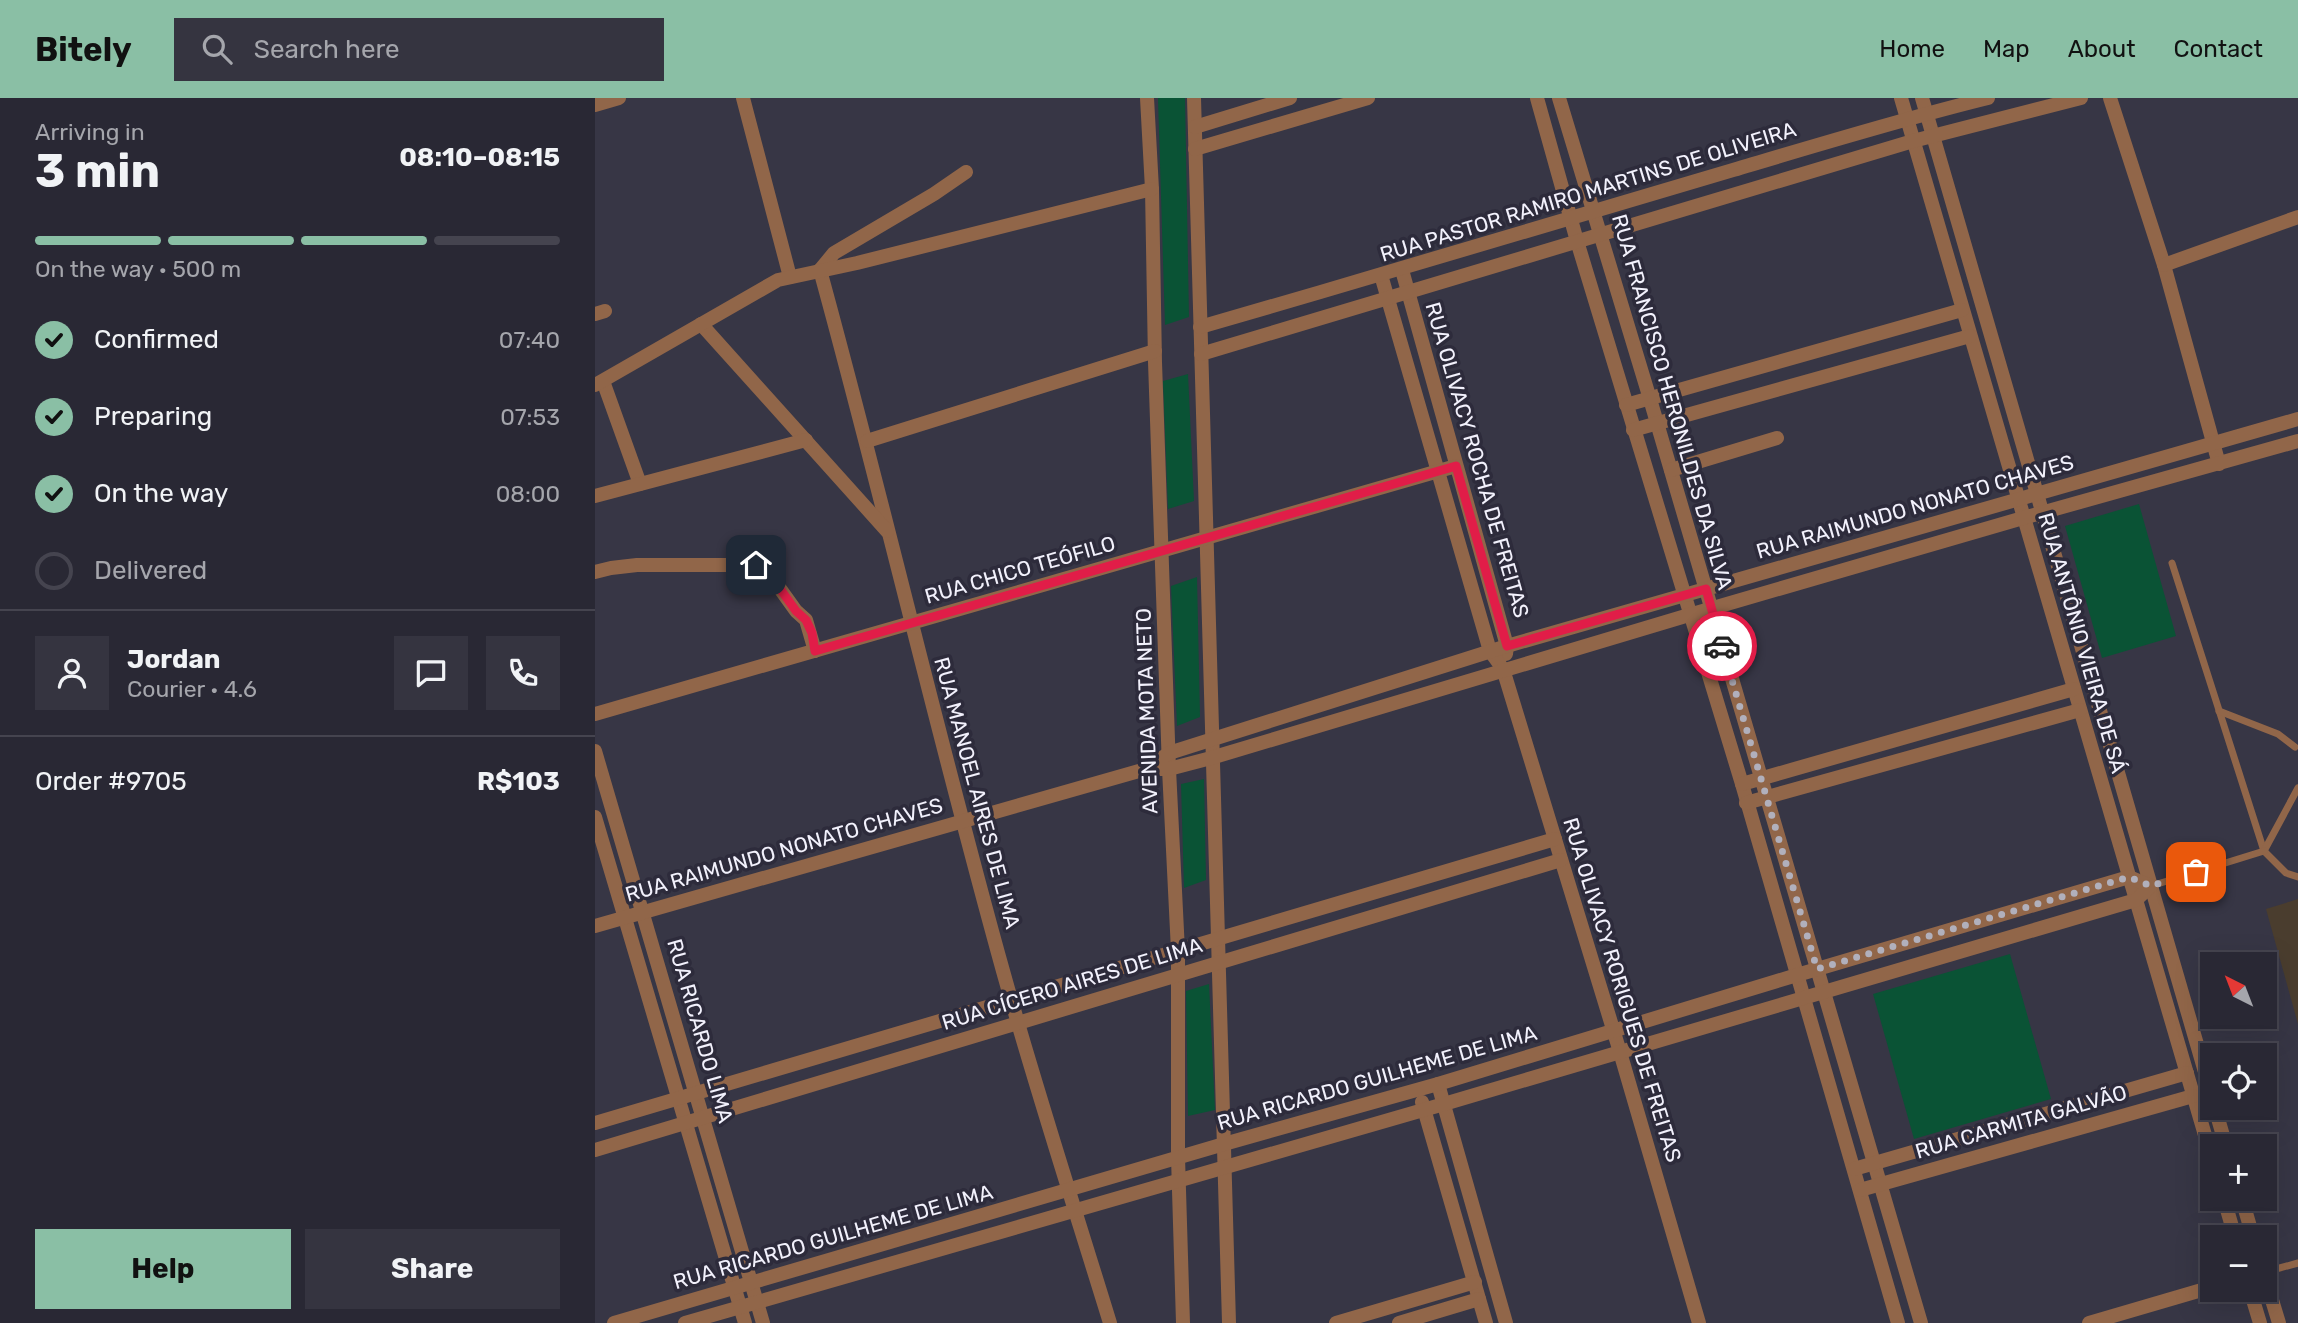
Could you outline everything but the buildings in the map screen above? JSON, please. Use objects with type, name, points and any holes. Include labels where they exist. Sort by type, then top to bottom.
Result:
[{"type":"street","points":[[595,105],[619,98]]},
{"type":"street","points":[[743,98],[790,277]]},
{"type":"street","name":"AVENIDA MOTA NETO","points":[[1147,98],[1169,769],[1178,951],[1178,1157],[1183,1323]]},
{"type":"street","points":[[1194,98],[1229,1323]]},
{"type":"street","points":[[1195,127],[1290,98]]},
{"type":"street","points":[[1195,149],[1368,98]]},
{"type":"street","name":"RUA FRANCISCO HERONILDES DA SILVA","points":[[1537,98],[1633,430],[1742,784],[1899,1323]]},
{"type":"street","name":"RUA FRANCISCO HERONILDES DA SILVA","points":[[1559,98],[1921,1323]]},
{"type":"street","name":"RUA ANTÔNIO VIEIRA DE SÁ","points":[[1901,98],[2204,1134]]},
{"type":"street","name":"RUA ANTÔNIO VIEIRA DE SÁ","points":[[1922,98],[2200,1055]]},
{"type":"street","name":"RUA PASTOR RAMIRO MARTINS DE OLIVEIRA","points":[[1200,327],[1402,270],[1570,217],[1926,113],[1988,98]]},
{"type":"street","name":"RUA PASTOR RAMIRO MARTINS DE OLIVEIRA","points":[[1201,354],[1933,135],[2081,98]]},
{"type":"street","points":[[2110,98],[2164,265],[2219,464]]},
{"type":"street","points":[[820,270],[834,253],[935,194],[966,172]]},
{"type":"street","points":[[640,484],[599,383],[701,324],[778,280],[857,264],[1152,189]]},
{"type":"street","points":[[2164,265],[2298,217]]},
{"type":"street","name":"RUA MANOEL AIRES DE LIMA","points":[[820,270],[867,441],[910,623],[1012,1000],[1110,1323]]},
{"type":"street","name":"RUA OLIVACY ROCHA DE FREITAS","points":[[1402,270],[1507,646],[1503,669]]},
{"type":"street","name":"RUA OLIVACY ROCHA DE FREITAS","points":[[1381,275],[1490,651],[1503,669]]},
{"type":"street","points":[[1626,405],[1962,310]]},
{"type":"street","points":[[701,324],[889,533]]},
{"type":"street","points":[[1633,430],[1970,336]]},
{"type":"street","points":[[867,441],[1155,351]]},
{"type":"street","points":[[1422,416],[1441,410]]},
{"type":"street","name":"RUA RAIMUNDO NONATO CHAVES","points":[[1146,769],[1170,753],[1490,651],[2298,419]]},
{"type":"street","points":[[1671,470],[1777,438]]},
{"type":"street","points":[[595,496],[806,440]]},
{"type":"street","name":"RUA RAIMUNDO NONATO CHAVES","points":[[595,926],[1146,769],[1169,769],[1211,758],[1503,669],[2024,517],[2298,442]]},
{"type":"street","name":"RUA CHICO TEÓFILO","points":[[595,714],[1456,466]]},
{"type":"street","points":[[595,572],[637,565],[756,565],[768,572],[796,611],[806,620],[812,633],[815,651]]},
{"type":"street","name":"RUA OLIVACY RORIGUES DE FREITAS","points":[[1503,669],[1614,1031],[1699,1323]]},
{"type":"street","points":[[1742,784],[2074,689]]},
{"type":"street","points":[[1360,693],[1366,710]]},
{"type":"street","points":[[1746,803],[2080,710]]},
{"type":"street","points":[[1927,732],[1932,751]]},
{"type":"street","name":"RUA RICARDO LIMA","points":[[595,751],[763,1323]]},
{"type":"street","points":[[595,817],[614,812]]},
{"type":"street","name":"RUA RICARDO LIMA","points":[[595,817],[745,1323]]},
{"type":"street","name":"RUA CÍCERO AIRES DE LIMA","points":[[595,1123],[1555,839]]},
{"type":"street","name":"RUA CÍCERO AIRES DE LIMA","points":[[595,1150],[1561,860]]},
{"type":"street","points":[[2129,877],[2151,886]]},
{"type":"street","name":"RUA RICARDO GUILHEME DE LIMA","points":[[621,1322],[1178,1157],[1477,1073],[2129,877]]},
{"type":"street","name":"RUA RICARDO GUILHEME DE LIMA","points":[[685,1323],[1444,1104],[2136,900],[2151,886]]},
{"type":"street","points":[[1366,895],[1371,917]]},
{"type":"street","points":[[1477,1073],[1483,1092]]},
{"type":"street","name":"RUA CARMITA GALVÃO","points":[[1854,1170],[2187,1073]]},
{"type":"street","points":[[1438,1084],[1506,1323]]},
{"type":"street","points":[[1418,1090],[1486,1323]]},
{"type":"street","name":"RUA CARMITA GALVÃO","points":[[1860,1190],[2193,1096]]},
{"type":"street","points":[[1336,1323],[1475,1282]]},
{"type":"street","points":[[2089,1323],[2200,1291]]},
{"type":"street","points":[[1891,1298],[1912,1293]]},
{"type":"street","points":[[1399,1323],[1479,1299]]},
{"type":"street","points":[[2254,1302],[2260,1323]]},
{"type":"street","points":[[2273,1302],[2279,1323]]},
{"type":"lane","points":[[2172,563],[2264,851],[2286,873],[2298,877]]},
{"type":"lane","points":[[2219,711],[2278,734],[2295,747]]},
{"type":"lane","points":[[2264,851],[2298,788]]},
{"type":"lane","name":"RUA RICARDO GUILHEME DE LIMA","points":[[2151,886],[2264,851]]},
{"type":"lane","points":[[2277,1270],[2298,1263]]},
{"type":"shaded area","points":[[2298,899],[2298,1024],[2266,909]]},
{"type":"green space","points":[[1158,98],[1185,98],[1189,317],[1165,325]]},
{"type":"green space","points":[[1188,374],[1194,501],[1168,509],[1163,381]]},
{"type":"green space","points":[[2139,504],[2176,636],[2102,658],[2065,526]]},
{"type":"green space","points":[[1197,577],[1200,717],[1177,726],[1171,586]]},
{"type":"green space","points":[[1204,779],[1206,880],[1184,888],[1181,784]]},
{"type":"green space","points":[[2010,954],[2051,1099],[1914,1139],[1873,994]]},
{"type":"green space","points":[[1209,984],[1215,1110],[1188,1116],[1186,991]]},
{"type":"way so far","points":[[1722,646],[1817,969],[2129,877],[2151,886],[2196,872]]},
{"type":"route","points":[[756,565],[768,572],[796,611],[806,620],[812,633],[815,651],[1456,466],[1507,646],[1706,589],[1722,646]]}]
